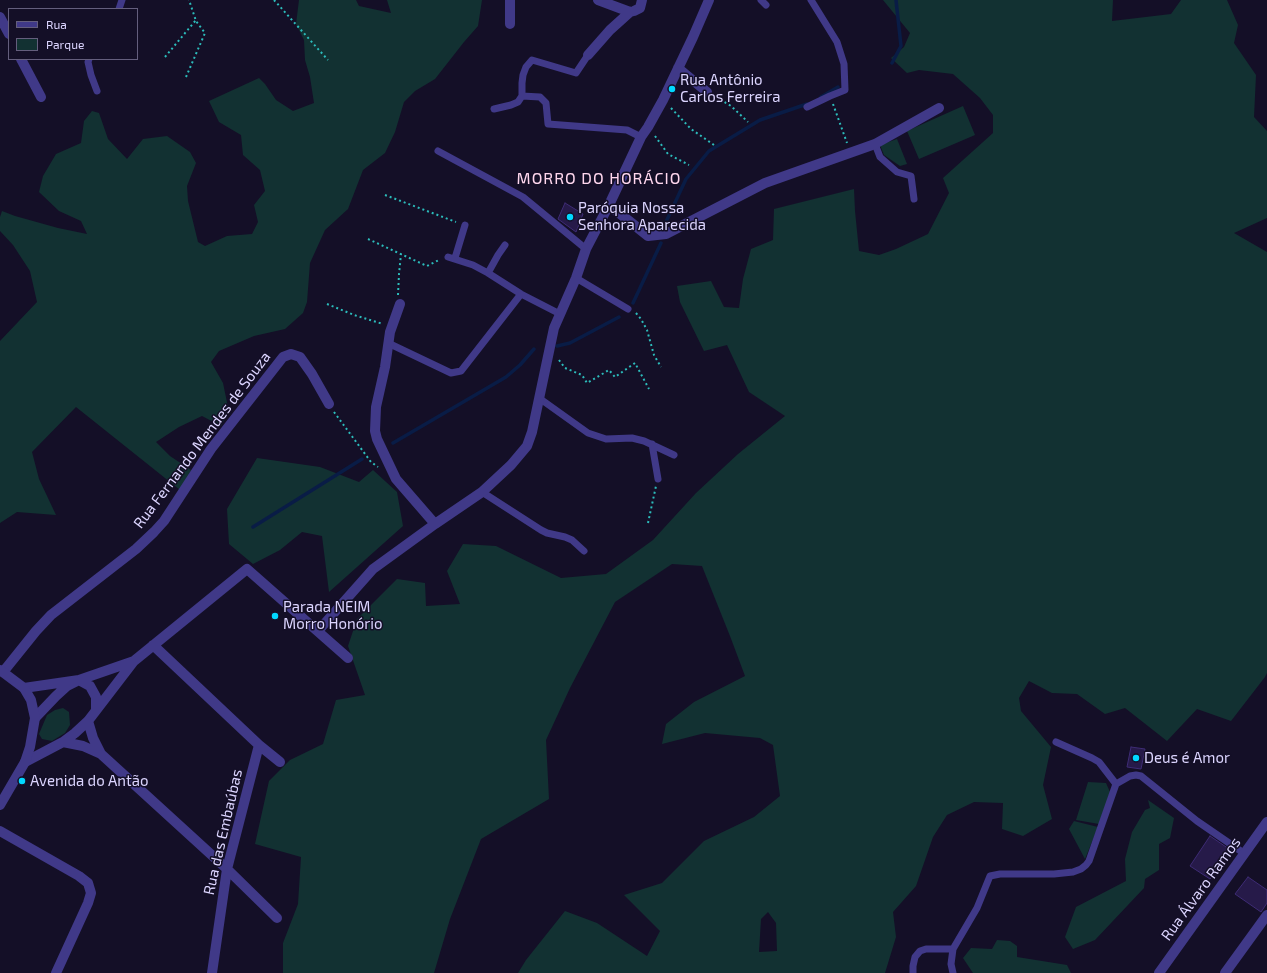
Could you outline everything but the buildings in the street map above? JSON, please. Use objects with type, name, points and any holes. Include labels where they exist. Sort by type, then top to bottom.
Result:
[{"type":"street","points":[[510,0],[510,24]]},
{"type":"street","points":[[598,0],[630,12]]},
{"type":"street","points":[[588,55],[610,30],[630,12],[640,8],[642,0]]},
{"type":"street","points":[[318,631],[373,569],[482,492],[511,465],[527,446],[532,432],[554,328],[576,278],[586,249],[609,205],[641,137],[663,100],[709,0]]},
{"type":"street","points":[[0,16],[8,32]]},
{"type":"street","points":[[22,60],[41,97]]},
{"type":"street","points":[[678,68],[707,92]]},
{"type":"street","points":[[609,205],[648,236],[666,234],[765,183],[875,144],[939,108]]},
{"type":"street","points":[[400,304],[391,327],[385,366],[376,407],[375,431],[377,439],[396,479],[435,524]]},
{"type":"street","name":"Rua Fernando Mendes de Souza","points":[[2,671],[51,615],[136,549],[154,532],[164,520],[211,449],[283,356],[291,354],[300,358],[312,374],[329,404]]},
{"type":"street","points":[[25,762],[64,742],[88,721],[134,661],[247,569],[348,658]]},
{"type":"street","points":[[153,645],[259,745],[280,762]]},
{"type":"street","points":[[35,718],[67,686],[79,680],[134,661]]},
{"type":"street","points":[[0,805],[25,762],[30,747],[35,718],[31,700],[24,688],[2,671]]},
{"type":"street","points":[[24,688],[79,680],[90,686],[96,697],[96,710]]},
{"type":"street","points":[[88,721],[93,738],[101,754]]},
{"type":"street","points":[[64,742],[83,746],[101,754],[227,869],[277,918]]},
{"type":"street","name":"Rua das Embaúbas","points":[[212,973],[227,869],[259,745]]},
{"type":"street","name":"Rua Álvaro Ramos","points":[[1159,973],[1266,824]]},
{"type":"street","points":[[0,831],[88,883],[91,894],[88,903],[56,973]]},
{"type":"street","points":[[1225,973],[1267,915]]},
{"type":"lane","points":[[807,107],[845,90],[844,64],[836,42],[811,0]]},
{"type":"lane","points":[[494,108],[511,105],[518,102],[522,96],[523,75],[526,67],[532,60],[576,73],[588,55]]},
{"type":"lane","points":[[89,60],[96,91]]},
{"type":"lane","points":[[522,96],[540,97],[546,103],[548,124],[627,130],[641,137]]},
{"type":"lane","points":[[875,144],[880,157],[897,172],[911,176],[914,198]]},
{"type":"lane","points":[[438,151],[523,197],[586,249]]},
{"type":"lane","points":[[465,225],[451,257],[488,274],[521,294],[560,314]]},
{"type":"lane","points":[[488,274],[505,245]]},
{"type":"lane","points":[[576,278],[628,309]]},
{"type":"lane","points":[[388,343],[451,373],[456,373],[461,371],[521,294]]},
{"type":"lane","points":[[539,398],[588,433],[606,439],[632,438],[652,444],[674,455]]},
{"type":"lane","points":[[652,444],[658,479]]},
{"type":"lane","points":[[482,492],[540,530],[572,540],[584,551]]},
{"type":"lane","points":[[1056,742],[1099,762],[1116,784]]},
{"type":"lane","points":[[953,973],[951,964],[953,949],[977,908],[990,876],[1000,874],[1054,874],[1073,872],[1081,869],[1089,861],[1116,784],[1130,776],[1141,776],[1197,821],[1245,854]]},
{"type":"lane","points":[[913,973],[915,956],[920,950],[953,949]]},
{"type":"path","points":[[186,77],[205,33],[196,20],[189,0]]},
{"type":"path","points":[[274,0],[328,60]]},
{"type":"path","points":[[165,57],[196,20]]},
{"type":"path","points":[[707,92],[731,106],[748,122]]},
{"type":"path","points":[[830,96],[851,153]]},
{"type":"path","points":[[663,100],[691,129],[714,145]]},
{"type":"path","points":[[648,127],[668,154],[689,165]]},
{"type":"path","points":[[385,195],[465,225]]},
{"type":"path","points":[[368,239],[427,266],[451,257]]},
{"type":"path","points":[[400,304],[398,291],[401,254]]},
{"type":"path","points":[[327,304],[354,315],[391,327]]},
{"type":"path","points":[[628,309],[641,319],[647,330],[654,355],[661,368]]},
{"type":"path","points":[[549,348],[565,368],[582,375],[587,383],[608,370],[615,377],[635,363],[649,389]]},
{"type":"path","points":[[329,404],[371,462],[396,479]]},
{"type":"path","points":[[648,523],[658,479]]},
{"type":"green space","points":[[299,0],[356,0],[359,6],[391,13],[387,0],[482,0],[478,26],[435,79],[415,91],[404,102],[395,132],[385,153],[363,170],[348,209],[325,230],[310,263],[307,302],[303,313],[285,329],[254,336],[219,351],[211,362],[223,383],[229,412],[221,426],[202,416],[179,427],[156,442],[170,456],[191,470],[187,481],[180,490],[76,407],[32,452],[39,479],[56,515],[17,512],[0,523],[0,341],[37,302],[30,271],[13,245],[0,231],[0,217],[2,211],[58,228],[87,234],[81,221],[59,211],[39,192],[43,176],[56,154],[81,143],[84,121],[92,111],[99,113],[108,139],[127,159],[143,139],[167,136],[190,152],[196,163],[187,186],[188,201],[198,242],[205,246],[227,236],[252,234],[258,222],[254,205],[265,191],[260,170],[243,155],[241,135],[219,122],[209,101],[259,78],[276,100],[293,111],[314,103],[310,77],[305,60],[304,40],[296,24]]},
{"type":"green space","points":[[883,0],[1113,0],[1112,21],[1171,14],[1181,0],[1227,0],[1238,25],[1234,43],[1256,75],[1254,117],[1267,131],[1267,218],[1234,233],[1267,252],[1267,673],[1265,677],[1231,721],[1197,709],[1167,741],[1125,708],[1105,714],[1077,694],[1052,693],[1029,681],[1019,698],[1021,711],[1051,747],[1043,785],[1052,819],[1023,836],[1002,829],[1003,803],[974,802],[947,815],[933,837],[916,886],[893,912],[896,937],[885,973],[518,973],[526,960],[565,911],[597,923],[647,956],[660,931],[624,895],[662,883],[704,841],[754,817],[780,796],[773,745],[760,738],[705,733],[662,744],[666,724],[694,702],[745,676],[702,566],[672,564],[615,602],[570,688],[546,740],[549,799],[481,839],[450,919],[434,973],[283,973],[283,943],[298,904],[301,857],[255,844],[269,781],[290,760],[323,744],[336,700],[365,695],[348,646],[357,619],[397,579],[425,583],[426,606],[460,604],[447,571],[463,544],[496,546],[561,578],[606,574],[653,540],[696,493],[738,454],[785,416],[749,392],[727,345],[704,351],[680,302],[677,286],[711,281],[724,307],[739,308],[743,279],[751,249],[773,240],[774,209],[854,189],[859,251],[879,255],[928,234],[949,193],[943,178],[993,133],[993,115],[980,98],[953,74],[919,70],[907,73],[891,58],[904,47],[910,33]],"holes":[[[768,912],[776,923],[777,951],[759,952],[761,919]]]},
{"type":"green space","points":[[963,106],[975,135],[919,159],[907,131]]},
{"type":"green space","points":[[897,139],[907,164],[900,166],[884,155],[880,145]]},
{"type":"green space","points":[[257,458],[320,467],[359,482],[373,470],[397,492],[403,526],[329,592],[322,536],[302,532],[280,550],[253,564],[229,544],[227,509]]},
{"type":"green space","points":[[63,708],[69,712],[70,725],[65,733],[52,741],[42,739],[39,734],[47,715],[55,710]]},
{"type":"green space","points":[[1088,782],[1106,783],[1110,792],[1099,824],[1076,820]]},
{"type":"green space","points":[[1148,800],[1174,818],[1170,838],[1159,844],[1159,870],[1145,879],[1144,888],[1095,940],[1073,949],[1065,937],[1076,907],[1126,881],[1125,859],[1132,832],[1145,810],[1150,808]]},
{"type":"green space","points":[[1074,821],[1098,827],[1085,859],[1069,829]]},
{"type":"green space","points":[[997,940],[1010,941],[1017,946],[1017,957],[1067,965],[1071,973],[973,973],[963,958],[971,948],[992,949]]},
{"type":"waterway","points":[[892,63],[901,46],[896,0]]},
{"type":"waterway","points":[[821,97],[838,87]]},
{"type":"waterway","points":[[665,224],[686,179],[709,151],[760,120],[807,104]]},
{"type":"waterway","points":[[633,303],[661,243]]},
{"type":"waterway","points":[[557,346],[570,343],[619,317]]},
{"type":"waterway","points":[[393,443],[506,377],[520,365],[534,349]]},
{"type":"waterway","points":[[253,527],[362,459]]},
{"type":"place","name":"Rua Antônio Carlos Ferreira","points":[[672,89]]},
{"type":"place","name":"Paróquia Nossa Senhora Aparecida","points":[[570,217]]},
{"type":"place","name":"Parada NEIM Morro Honório","points":[[275,616]]},
{"type":"place","name":"Deus é Amor","points":[[1136,758]]},
{"type":"place","name":"Avenida do Antão","points":[[22,781]]},
{"type":"district","name":"MORRO DO HORÁCIO","points":[[599,179]]}]
